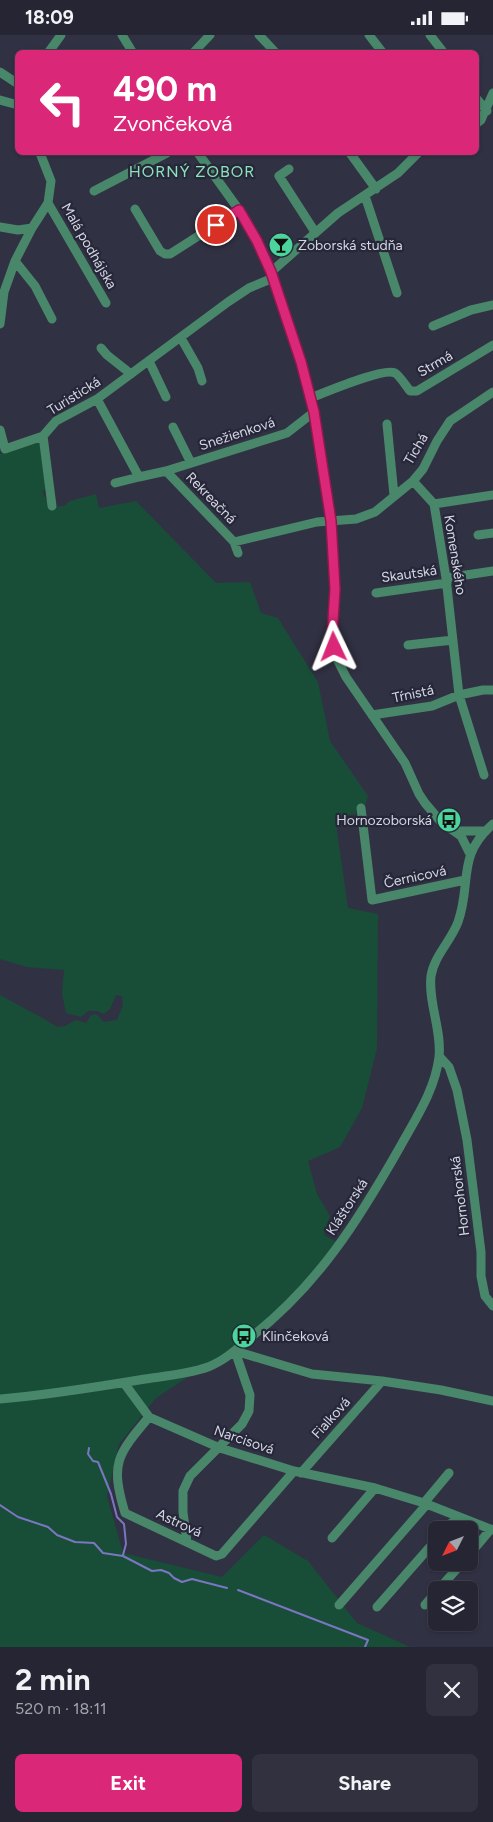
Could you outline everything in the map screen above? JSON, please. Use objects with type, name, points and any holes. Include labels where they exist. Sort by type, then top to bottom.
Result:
[{"type":"street","points":[[50,50],[61,35]]},
{"type":"street","points":[[122,35],[131,50]]},
{"type":"street","points":[[196,50],[210,35]]},
{"type":"street","points":[[259,35],[273,50]]},
{"type":"street","points":[[369,35],[381,50]]},
{"type":"street","points":[[430,35],[442,50]]},
{"type":"street","points":[[0,72],[15,82]]},
{"type":"street","points":[[479,122],[482,120],[493,93]]},
{"type":"street","points":[[0,100],[15,104]]},
{"type":"street","points":[[479,102],[486,111]]},
{"type":"street","points":[[0,324],[4,293],[16,261],[32,228],[48,203],[51,181],[41,155]]},
{"type":"street","points":[[94,191],[163,155]]},
{"type":"street","points":[[199,155],[239,210],[261,248],[301,362],[314,412],[331,521],[335,589],[332,636],[336,657],[346,677],[405,763],[425,803],[441,822],[456,831],[465,841],[470,854]]},
{"type":"street","points":[[351,155],[376,189]]},
{"type":"street","name":"Turistická","points":[[0,430],[4,449],[43,436],[56,421],[97,399],[249,288],[272,275],[338,213],[398,173],[416,155]]},
{"type":"street","points":[[288,169],[279,176],[315,233]]},
{"type":"street","points":[[365,195],[397,293]]},
{"type":"street","name":"Malá podhájska","points":[[48,203],[106,303]]},
{"type":"street","points":[[135,209],[160,251],[164,254],[170,254],[239,210]]},
{"type":"street","points":[[0,227],[18,230],[32,228]]},
{"type":"street","points":[[16,261],[35,286],[52,319]]},
{"type":"street","points":[[433,326],[471,309],[493,305]]},
{"type":"street","points":[[181,338],[198,368],[202,381]]},
{"type":"street","name":"Strmá","points":[[310,398],[375,374],[390,372],[395,373],[410,391],[417,391],[493,345]]},
{"type":"street","points":[[101,348],[131,374]]},
{"type":"street","points":[[149,361],[166,397]]},
{"type":"street","name":"Tichá","points":[[331,521],[356,519],[375,512],[413,481],[423,469],[437,441],[450,421],[493,392]]},
{"type":"street","points":[[97,399],[139,477]]},
{"type":"street","name":"Snežienková","points":[[166,471],[287,433],[314,412]]},
{"type":"street","points":[[387,424],[394,495]]},
{"type":"street","name":"Snežienková","points":[[173,427],[191,463]]},
{"type":"street","points":[[43,436],[52,505]]},
{"type":"street","name":"Rekreačná","points":[[115,483],[166,471],[234,542],[238,553]]},
{"type":"street","name":"Komenského","points":[[413,481],[434,504],[447,580],[459,695]]},
{"type":"street","points":[[434,504],[493,495]]},
{"type":"street","name":"Rekreačná","points":[[234,542],[318,522],[331,521]]},
{"type":"street","points":[[478,535],[493,533]]},
{"type":"street","name":"Skautská","points":[[376,593],[493,571]]},
{"type":"street","points":[[408,645],[453,640]]},
{"type":"street","name":"Tŕnistá","points":[[372,715],[432,706],[459,695],[493,690]]},
{"type":"street","points":[[459,695],[484,775]]},
{"type":"street","name":"Černicová","points":[[361,808],[372,900],[465,880]]},
{"type":"street","points":[[456,831],[489,827]]},
{"type":"street","name":"Kláštorská","points":[[0,1399],[35,1396],[124,1383],[207,1367],[235,1351],[297,1297],[334,1252],[370,1200],[424,1105],[434,1079],[439,1056],[431,991],[431,975],[458,921],[462,908],[470,854],[476,842],[489,827]]},
{"type":"street","name":"Hornohorská","points":[[439,1056],[449,1067],[457,1090],[467,1140],[481,1253],[481,1277],[485,1296],[493,1306]]},
{"type":"street","points":[[235,1351],[312,1374],[382,1381],[442,1390],[493,1401]]},
{"type":"street","points":[[187,1542],[183,1512],[183,1491],[190,1477],[242,1424],[249,1411],[250,1395],[235,1351]]},
{"type":"street","name":"Fialková","points":[[222,1554],[382,1381]]},
{"type":"street","points":[[124,1383],[149,1417]]},
{"type":"street","name":"Narcisová","points":[[149,1417],[220,1448],[297,1472],[375,1488],[426,1503],[492,1530],[478,1545]]},
{"type":"street","name":"Astrová","points":[[149,1417],[125,1446],[119,1462],[117,1478],[125,1513],[216,1556],[222,1554]]},
{"type":"street","points":[[339,1605],[426,1503],[449,1473]]},
{"type":"street","points":[[332,1538],[375,1488]]},
{"type":"street","points":[[453,1521],[457,1517]]},
{"type":"street","points":[[377,1607],[428,1549]]},
{"type":"street","points":[[446,1581],[455,1571]]},
{"type":"green space","points":[[39,442],[48,488],[42,491],[50,507],[64,506],[70,501],[96,494],[99,508],[136,501],[216,583],[250,582],[261,613],[278,618],[318,682],[330,741],[368,796],[365,806],[357,807],[356,814],[335,817],[348,908],[378,914],[377,1048],[362,1108],[340,1147],[308,1161],[317,1194],[330,1216],[324,1235],[337,1242],[311,1278],[256,1332],[156,1398],[119,1444],[107,1496],[123,1553],[222,1577],[264,1535],[308,1561],[357,1623],[410,1647],[0,1647],[0,995],[57,1027],[65,1026],[76,1020],[86,1023],[91,1015],[96,1014],[104,1022],[117,1020],[123,1005],[122,996],[116,995],[110,1009],[104,1014],[97,1011],[88,1011],[81,1017],[66,1013],[62,993],[64,970],[27,967],[0,959],[0,454]]},
{"type":"waterway","points":[[89,1448],[88,1454],[93,1461],[98,1462],[111,1494],[117,1517],[124,1524],[126,1544],[123,1555]]},
{"type":"waterway","points":[[0,1505],[18,1517],[48,1527],[57,1535],[75,1542],[94,1543],[103,1553],[123,1556],[152,1571],[161,1570],[169,1573],[182,1582],[192,1579],[227,1588]]},
{"type":"waterway","points":[[238,1590],[368,1640],[365,1647]]},
{"type":"place","name":"Zoborská studňa","points":[[281,245]]},
{"type":"place","name":"Hornozoborská","points":[[449,820]]},
{"type":"place","name":"Klinčeková","points":[[244,1336]]},
{"type":"district","name":"HORNÝ ZOBOR","points":[[192,171]]},
{"type":"route","points":[[216,225],[239,210],[268,264],[301,362],[314,412],[331,521],[335,589],[332,636],[334,647]]}]
